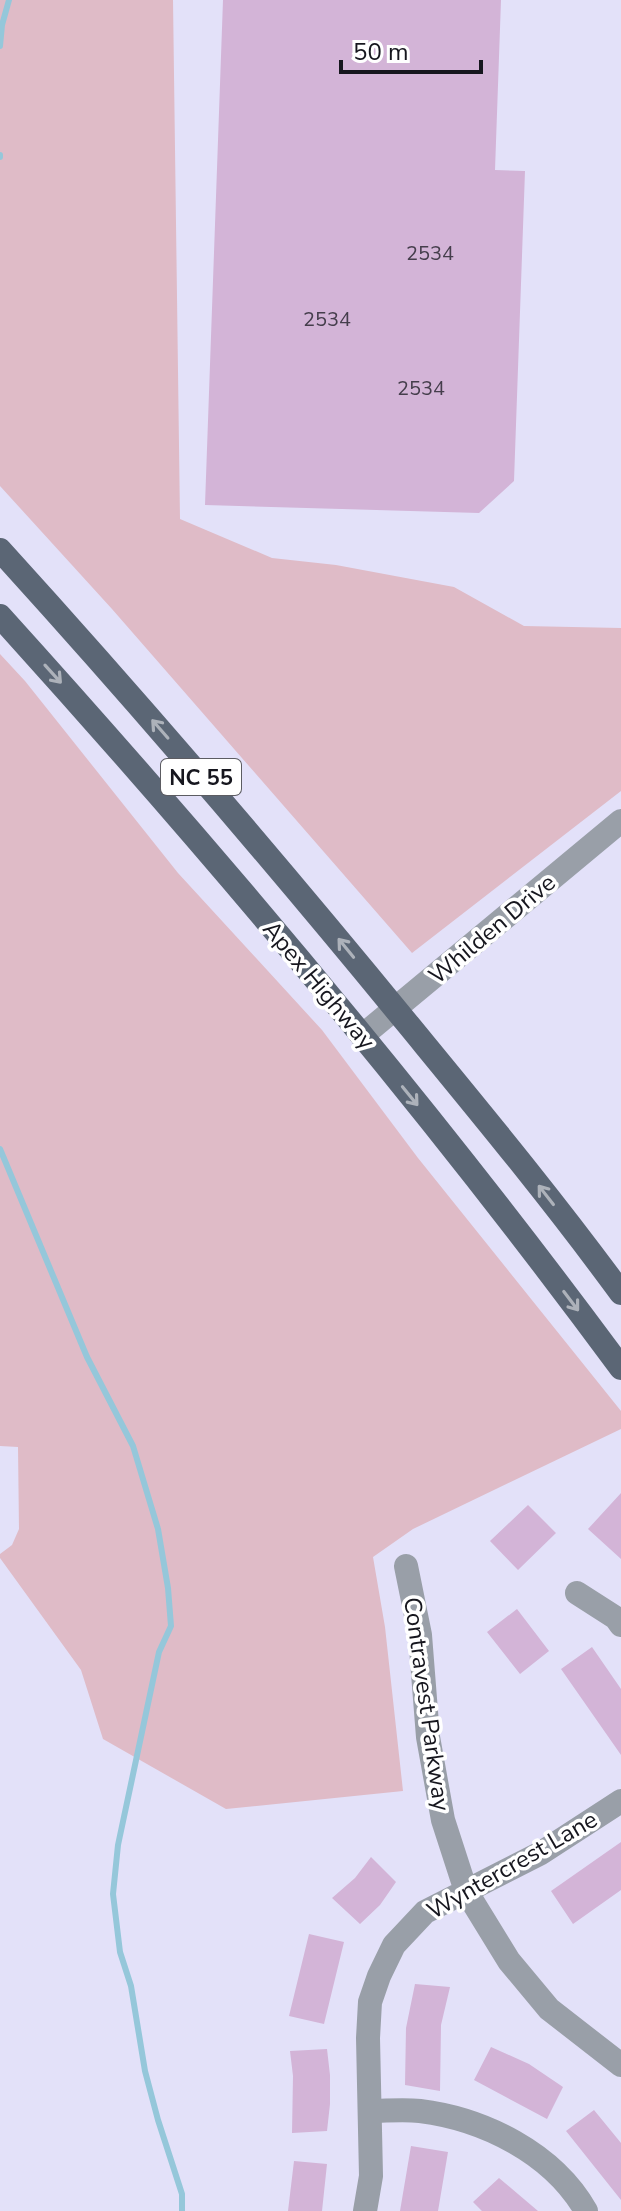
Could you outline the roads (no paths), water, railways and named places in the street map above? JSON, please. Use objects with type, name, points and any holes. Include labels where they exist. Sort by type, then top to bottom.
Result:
[{"type":"main road","name":"Apex Highway","points":[[0,550],[194,768],[322,919],[546,1194],[621,1293]]},
{"type":"main road","name":"Apex Highway","points":[[0,616],[98,724],[362,1036],[621,1368]]},
{"type":"street","name":"Whilden Drive","points":[[362,1036],[621,821]]},
{"type":"street","name":"Contravest Parkway","points":[[406,1566],[420,1635],[428,1737],[443,1820],[466,1891],[509,1961],[549,2009],[621,2065]]},
{"type":"street","points":[[577,1593],[616,1618],[621,1625]]},
{"type":"street","name":"Wyntercrest Lane","points":[[365,2211],[371,2176],[370,2002],[394,1945],[425,1912],[541,1853],[621,1801]]},
{"type":"street","points":[[370,2111],[418,2110],[462,2119],[506,2136],[544,2163],[577,2195],[586,2211]]},
{"type":"waterway","points":[[0,46],[9,0]]},
{"type":"waterway","points":[[0,1149],[87,1357],[133,1446],[158,1529],[171,1626],[159,1652],[118,1845],[113,1894],[120,1952],[131,1986],[145,2071],[182,2194],[182,2211]]}]
